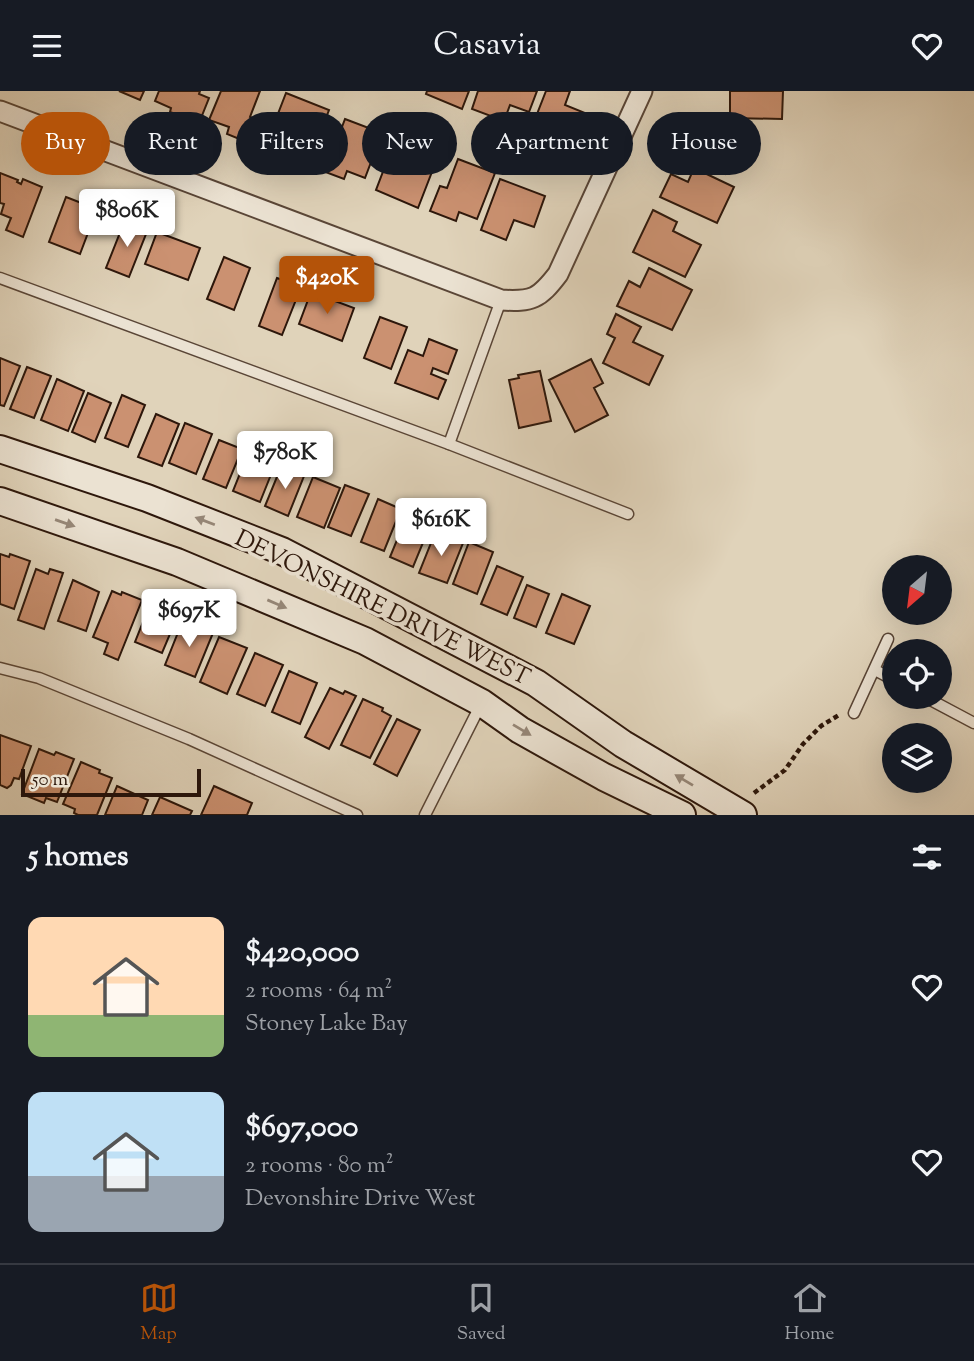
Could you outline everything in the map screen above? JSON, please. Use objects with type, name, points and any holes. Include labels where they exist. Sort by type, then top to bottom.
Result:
[{"type":"street","points":[[0,111],[501,300],[523,301],[539,297],[558,274],[642,91]]},
{"type":"street","name":"DEVONSHIRE DRIVE WEST","points":[[0,449],[148,498],[282,551],[536,683],[623,744],[749,804]]},
{"type":"street","name":"DEVONSHIRE DRIVE WEST","points":[[0,501],[177,562],[365,641],[482,703],[520,730],[604,777],[682,815]]},
{"type":"lane","points":[[0,278],[449,444],[628,514]]},
{"type":"lane","points":[[449,444],[501,300]]},
{"type":"lane","points":[[853,713],[882,653]]},
{"type":"lane","points":[[0,668],[39,678],[189,739],[357,815]]},
{"type":"lane","points":[[875,670],[882,674]]},
{"type":"lane","points":[[425,815],[482,703]]},
{"type":"lane","points":[[948,709],[974,723]]},
{"type":"path","points":[[749,804],[785,770],[803,744],[821,726],[841,713],[853,713]]},
{"type":"building","points":[[119,91],[144,91],[140,100]]},
{"type":"building","points":[[159,91],[200,91],[199,94],[209,98],[203,112],[170,112],[171,108],[155,101]]},
{"type":"building","points":[[221,91],[260,91],[252,112],[236,112],[236,138],[227,134],[229,127],[222,125],[222,112],[212,112]]},
{"type":"building","points":[[427,91],[469,91],[462,109],[426,94]]},
{"type":"building","points":[[478,91],[537,91],[529,112],[510,105],[507,112],[480,112],[472,109]]},
{"type":"building","points":[[546,91],[570,91],[565,105],[582,112],[538,112]]},
{"type":"building","points":[[730,91],[783,91],[782,119],[761,119],[761,112],[730,112]]},
{"type":"building","points":[[286,93],[329,110],[328,112],[279,112]]},
{"type":"building","points":[[348,120],[362,125],[362,175],[366,175],[365,178],[348,171]]},
{"type":"building","points":[[458,159],[471,164],[471,175],[494,175],[477,219],[459,212],[456,221],[430,211],[440,186],[447,188],[452,175],[457,175]]},
{"type":"building","points":[[0,173],[18,180],[21,184],[23,179],[42,187],[23,237],[6,230],[11,218],[1,214],[4,204],[0,203]]},
{"type":"building","points":[[382,175],[431,175],[418,208],[376,190]]},
{"type":"building","points":[[671,175],[688,182],[691,175],[709,175],[734,187],[717,223],[660,197]]},
{"type":"building","points":[[500,179],[545,196],[534,227],[514,220],[506,240],[481,230]]},
{"type":"building","points":[[66,197],[97,209],[80,254],[49,242]]},
{"type":"building","points":[[653,210],[677,222],[673,231],[701,245],[685,277],[633,252]]},
{"type":"building","points":[[125,220],[148,229],[129,277],[106,268]]},
{"type":"building","points":[[157,232],[200,248],[188,280],[145,264]]},
{"type":"building","points":[[224,257],[250,268],[234,310],[207,299]]},
{"type":"building","points":[[649,268],[692,290],[672,330],[617,306],[629,281],[640,287]]},
{"type":"building","points":[[277,278],[301,287],[282,335],[259,326]]},
{"type":"building","points":[[311,292],[354,308],[342,341],[299,324]]},
{"type":"building","points":[[616,314],[641,327],[633,342],[663,356],[649,385],[603,363],[615,338],[607,334]]},
{"type":"building","points":[[380,317],[407,327],[391,369],[364,358]]},
{"type":"building","points":[[429,339],[457,350],[448,374],[433,368],[431,374],[446,380],[438,399],[395,383],[408,350],[423,356]]},
{"type":"building","points":[[0,358],[20,366],[4,406],[0,405]]},
{"type":"building","points":[[591,359],[603,383],[594,388],[608,415],[575,432],[549,380]]},
{"type":"building","points":[[27,367],[51,376],[34,418],[10,409]]},
{"type":"building","points":[[540,371],[551,421],[519,428],[509,380],[519,378],[518,375]]},
{"type":"building","points":[[57,379],[84,391],[68,431],[41,420]]},
{"type":"building","points":[[88,393],[111,403],[95,442],[72,432]]},
{"type":"building","points":[[122,395],[145,405],[128,447],[105,438]]},
{"type":"building","points":[[156,414],[179,424],[162,466],[138,457]]},
{"type":"building","points":[[185,423],[212,434],[196,474],[169,463]]},
{"type":"building","points":[[219,440],[242,449],[226,488],[203,479]]},
{"type":"building","points":[[249,451],[276,462],[260,502],[233,491]]},
{"type":"building","points":[[281,467],[304,476],[288,516],[265,506]]},
{"type":"building","points":[[313,477],[340,488],[324,528],[297,517]]},
{"type":"building","points":[[345,485],[369,494],[351,536],[328,527]]},
{"type":"building","points":[[378,499],[401,509],[384,551],[361,542]]},
{"type":"building","points":[[406,518],[429,528],[413,567],[390,557]]},
{"type":"building","points":[[435,533],[463,543],[447,583],[419,573]]},
{"type":"building","points":[[469,542],[493,552],[477,594],[453,584]]},
{"type":"building","points":[[0,554],[9,557],[10,554],[30,561],[14,609],[0,604]]},
{"type":"building","points":[[497,566],[523,577],[507,615],[481,604]]},
{"type":"building","points":[[36,569],[48,574],[50,569],[63,573],[44,629],[18,620]]},
{"type":"building","points":[[73,580],[99,592],[86,631],[58,621]]},
{"type":"building","points":[[527,585],[549,594],[536,627],[514,618]]},
{"type":"building","points":[[112,591],[142,600],[118,660],[104,654],[108,643],[93,637]]},
{"type":"building","points":[[562,594],[590,606],[574,644],[546,633]]},
{"type":"building","points":[[149,607],[178,615],[162,653],[135,642]]},
{"type":"building","points":[[183,620],[213,633],[195,677],[165,665]]},
{"type":"building","points":[[219,637],[247,648],[227,694],[200,682]]},
{"type":"building","points":[[255,653],[283,665],[265,706],[237,694]]},
{"type":"building","points":[[289,671],[317,683],[300,724],[272,712]]},
{"type":"building","points":[[330,688],[356,696],[329,749],[305,737]]},
{"type":"building","points":[[363,699],[383,708],[382,711],[391,716],[370,758],[341,745]]},
{"type":"building","points":[[397,719],[420,730],[397,776],[374,764]]},
{"type":"building","points":[[0,735],[31,746],[19,779],[14,778],[7,788],[0,785]]},
{"type":"building","points":[[39,749],[74,759],[57,802],[46,798],[44,803],[22,794]]},
{"type":"building","points":[[81,762],[112,778],[97,815],[78,815],[74,813],[75,809],[63,804]]},
{"type":"building","points":[[117,786],[148,800],[142,815],[105,815]]},
{"type":"building","points":[[214,786],[252,803],[247,815],[201,815]]},
{"type":"building","points":[[160,797],[192,811],[190,815],[152,815]]}]
